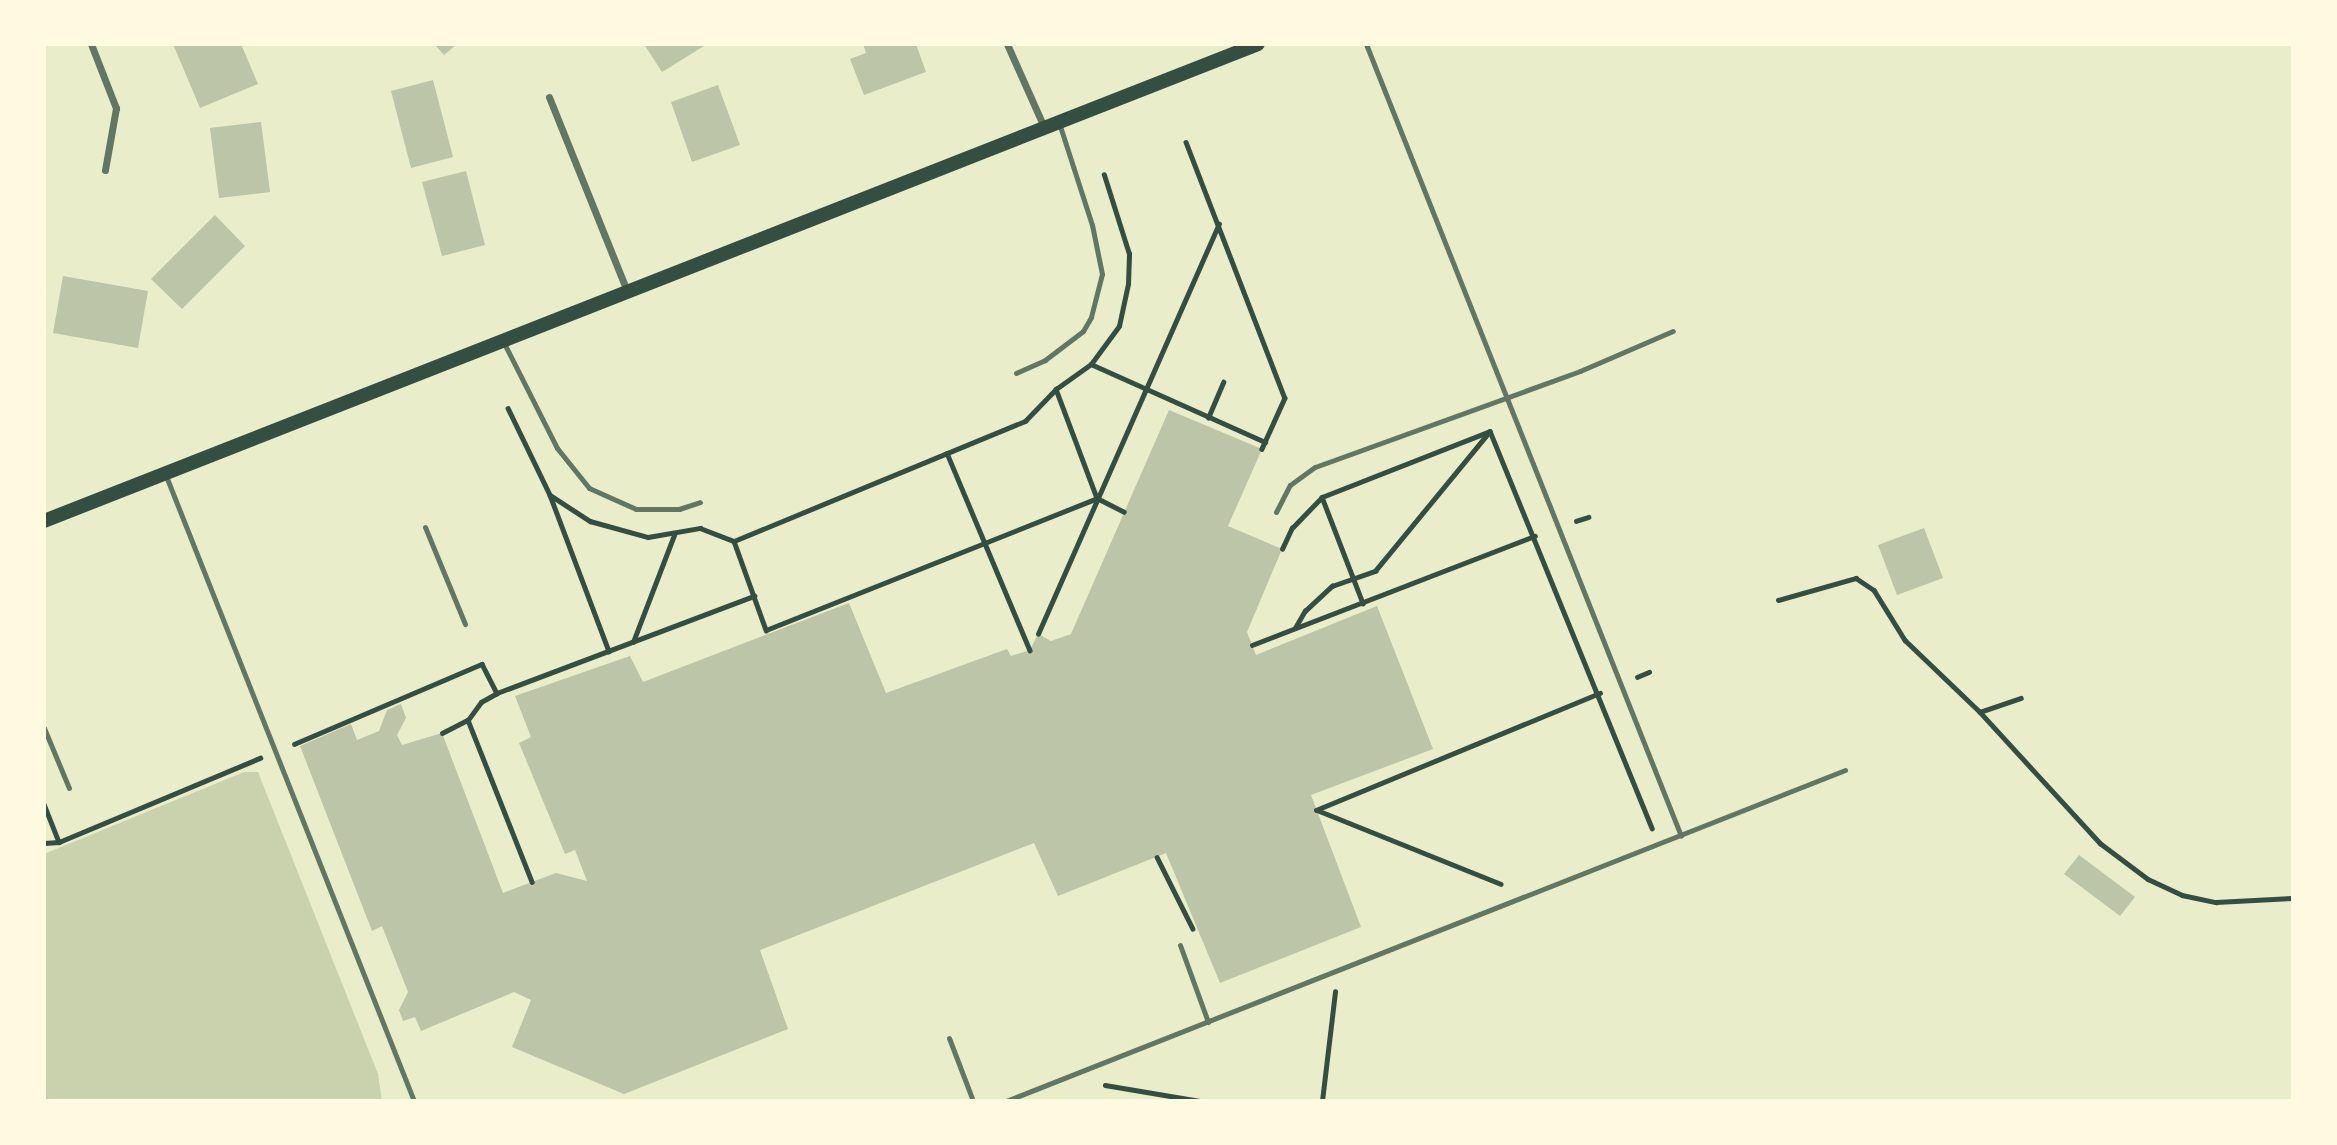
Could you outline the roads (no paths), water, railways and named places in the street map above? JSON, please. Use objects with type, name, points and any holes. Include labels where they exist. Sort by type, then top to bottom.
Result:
[{"type":"main road","points":[[44,521],[1258,44]]},
{"type":"street","points":[[91,44],[116,108],[105,170]]},
{"type":"street","points":[[1007,44],[1044,127]]},
{"type":"street","points":[[549,97],[627,291]]},
{"type":"lane","points":[[1366,44],[1681,836]]},
{"type":"lane","points":[[1016,373],[1045,360],[1083,331],[1091,317],[1102,274],[1093,225],[1058,121]]},
{"type":"lane","points":[[1276,512],[1290,485],[1315,467],[1580,371],[1673,331]]},
{"type":"lane","points":[[503,340],[557,448],[590,488],[612,501],[647,510],[679,509],[700,502]]},
{"type":"lane","points":[[165,473],[414,1101]]},
{"type":"lane","points":[[425,527],[465,624]]},
{"type":"lane","points":[[44,728],[69,788]]},
{"type":"lane","points":[[1006,1101],[1845,770]]},
{"type":"lane","points":[[1180,945],[1208,1022]]},
{"type":"lane","points":[[949,1038],[973,1101]]}]
